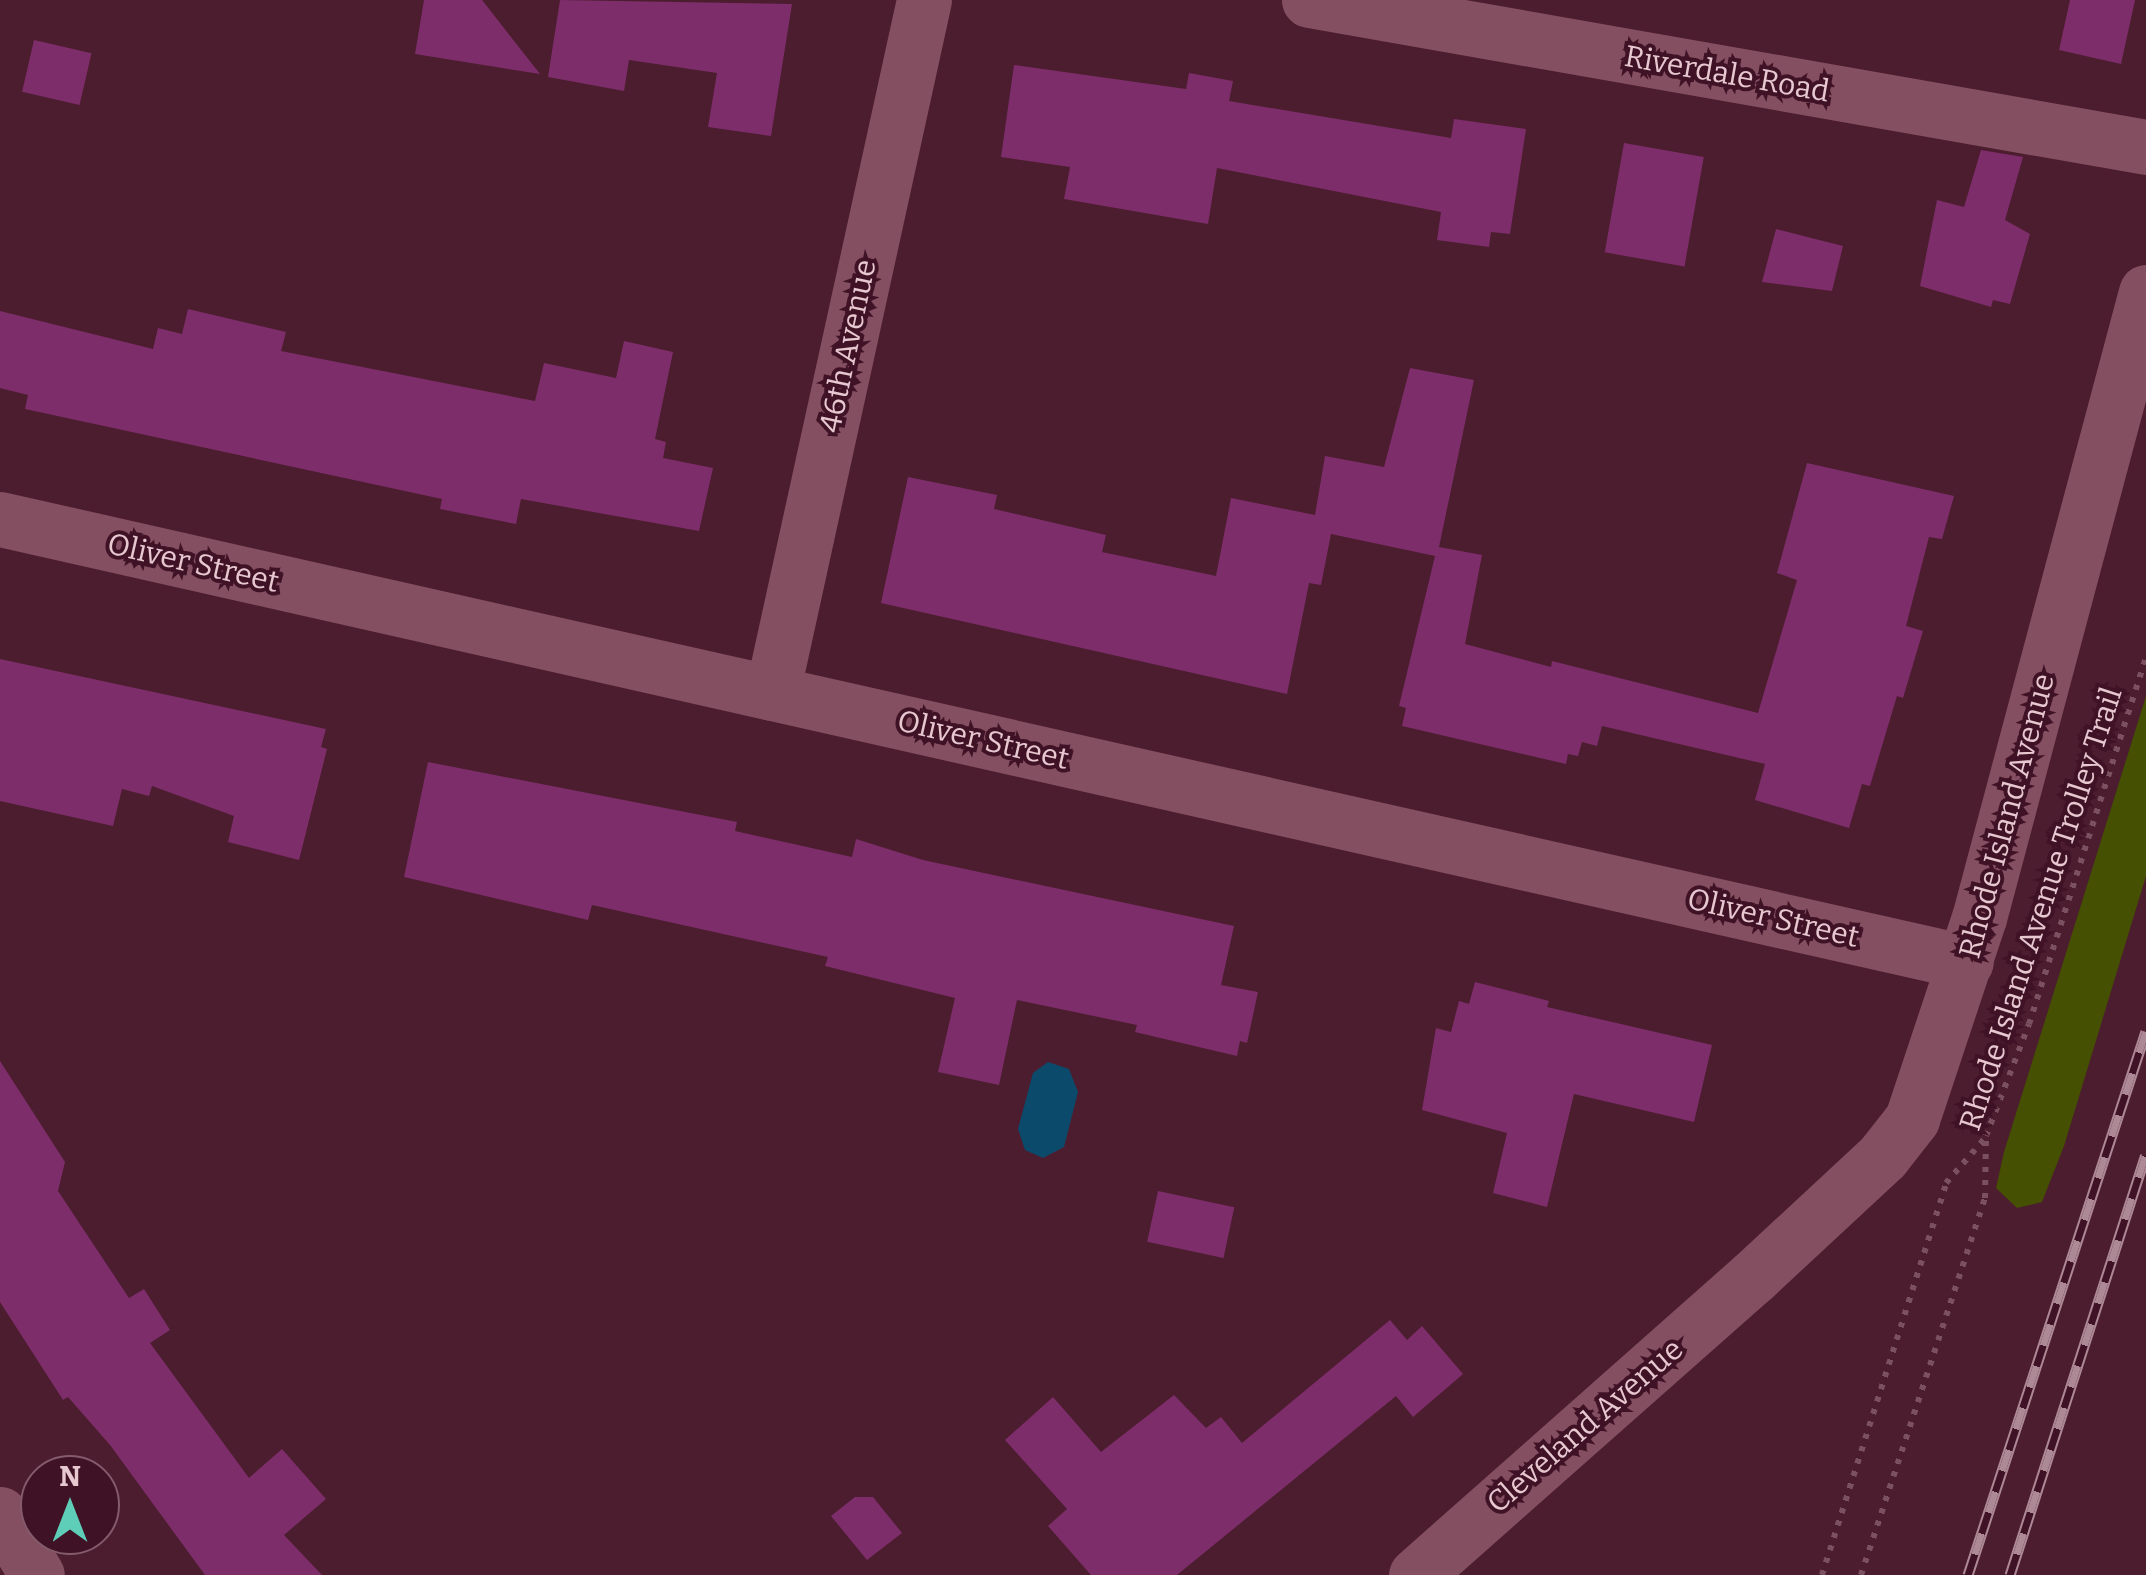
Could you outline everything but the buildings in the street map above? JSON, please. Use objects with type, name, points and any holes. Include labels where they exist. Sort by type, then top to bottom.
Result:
[{"type":"street","name":"46th Avenue","points":[[772,693],[924,0]]},
{"type":"street","name":"Riverdale Road","points":[[1309,0],[2146,147]]},
{"type":"street","name":"Rhode Island Avenue","points":[[1754,1278],[1883,1156],[1912,1119],[1966,962],[2146,292]]},
{"type":"street","name":"Oliver Street","points":[[0,520],[1966,962]]},
{"type":"street","name":"Cleveland Avenue","points":[[1416,1575],[1754,1278]]},
{"type":"street","points":[[0,1514],[36,1575]]},
{"type":"path","name":"Rhode Island Avenue Trolley Trail","points":[[1861,1575],[1985,1198],[1986,1136],[2029,1024],[2146,657]]},
{"type":"path","points":[[1822,1575],[1946,1183],[1986,1136]]},
{"type":"green space","points":[[2146,696],[2146,876],[2064,1146],[2042,1202],[2017,1208],[1996,1188],[2004,1152]]},
{"type":"water","points":[[1048,1062],[1069,1069],[1078,1092],[1064,1147],[1043,1158],[1025,1150],[1018,1129],[1033,1073]]},
{"type":"railway","points":[[1968,1575],[2146,1031]]},
{"type":"railway","points":[[2010,1575],[2146,1155]]}]
